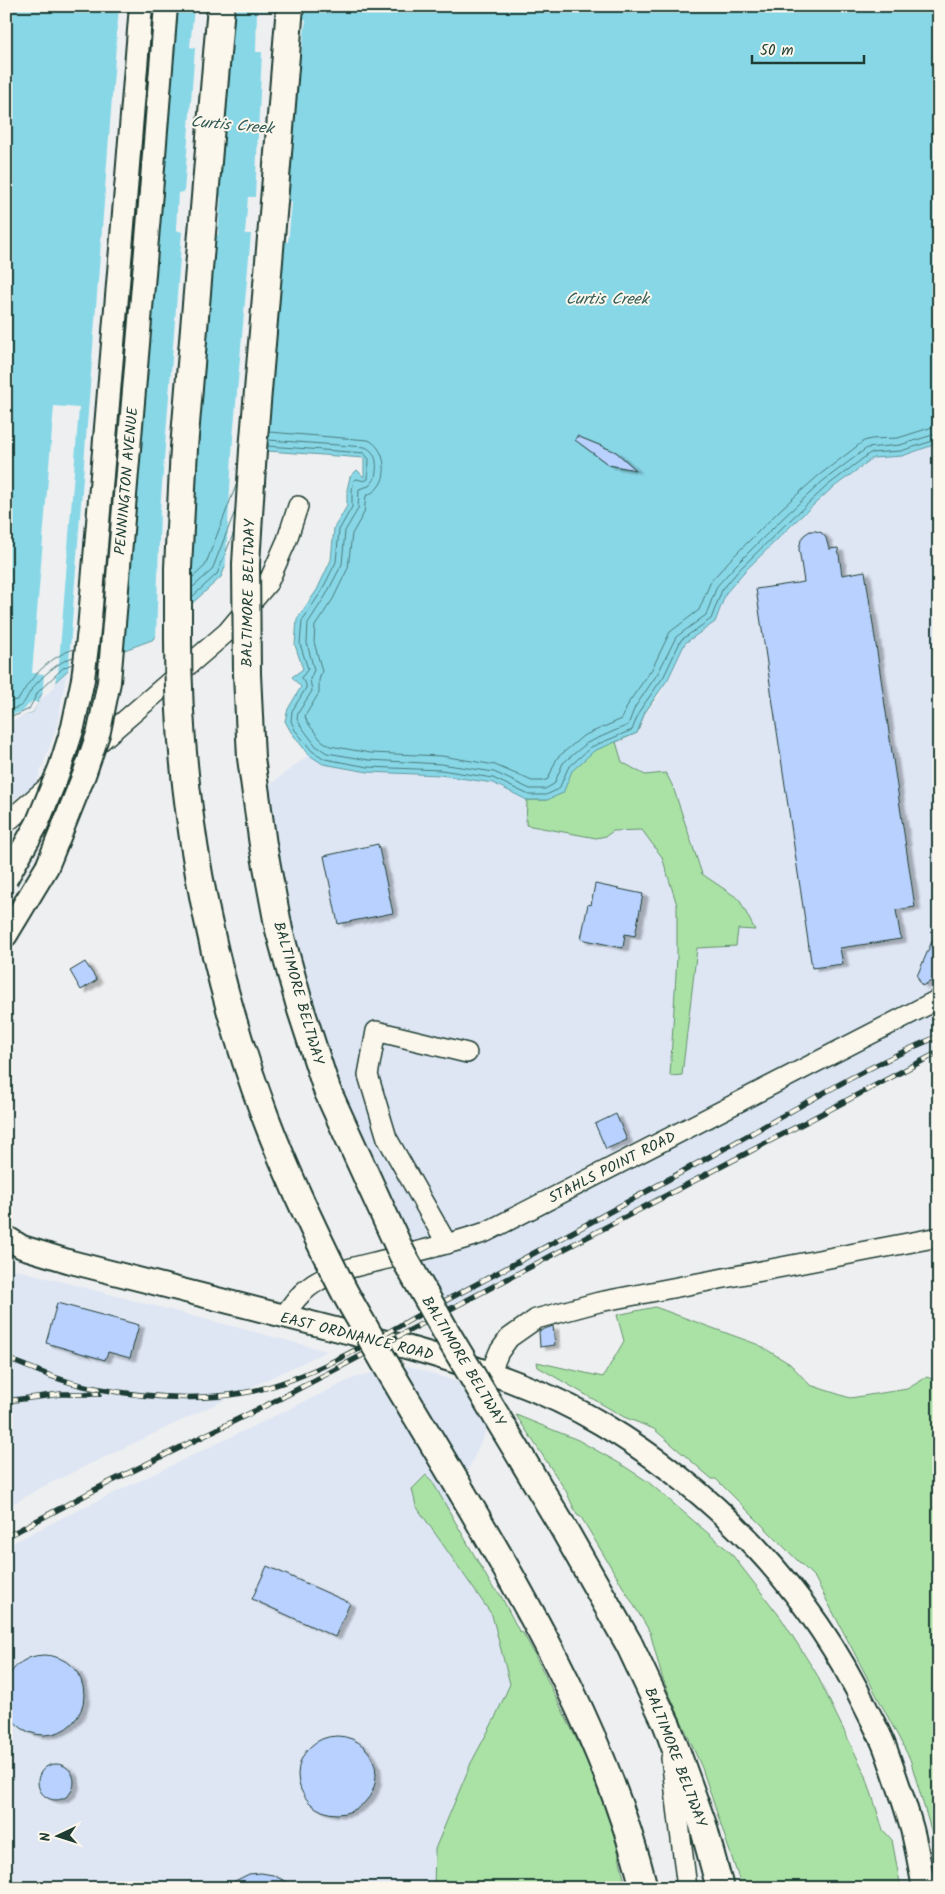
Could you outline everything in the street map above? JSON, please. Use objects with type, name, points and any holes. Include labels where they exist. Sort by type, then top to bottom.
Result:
[{"type":"highway","points":[[221,6],[184,448],[178,568],[178,682],[185,774],[196,856],[213,946],[236,1032],[265,1116],[298,1196],[340,1284],[514,1581],[564,1674],[602,1757],[637,1859],[644,1888]]},
{"type":"highway","name":"BALTIMORE BELTWAY","points":[[290,6],[253,450],[246,564],[246,674],[252,758],[263,846],[279,930],[300,1010],[328,1090],[363,1172],[406,1262],[561,1524],[629,1644],[667,1724],[703,1825],[720,1888]]},
{"type":"main road","name":"PENNINGTON AVENUE","points":[[6,879],[37,824],[60,768],[73,727],[83,679],[89,630],[141,6]]},
{"type":"main road","name":"PENNINGTON AVENUE","points":[[6,935],[47,867],[99,731],[109,682],[166,6]]},
{"type":"main road","name":"EAST ORDNANCE ROAD","points":[[6,1238],[22,1246],[71,1262],[406,1347],[490,1373],[548,1397],[602,1424],[658,1460],[715,1506],[768,1560],[811,1614],[852,1680],[887,1752],[912,1829],[924,1888]]},
{"type":"street","points":[[6,823],[227,632],[268,583],[288,540],[298,506]]},
{"type":"street","name":"STAHLS POINT ROAD","points":[[283,1317],[296,1298],[326,1276],[486,1232],[939,999]]},
{"type":"street","points":[[447,1244],[387,1138],[368,1075],[376,1031],[467,1053]]},
{"type":"street","points":[[490,1373],[499,1352],[509,1338],[536,1318],[599,1302],[939,1237]]},
{"type":"street","points":[[667,1724],[687,1888]]},
{"type":"shaded area","points":[[939,443],[939,1052],[445,1312],[327,1090],[256,795],[309,755],[323,764],[368,772],[440,775],[493,783],[527,800],[594,751],[637,733],[645,712],[659,697],[685,643],[715,622],[726,593],[743,573],[828,492],[873,458],[902,456]]},
{"type":"shaded area","points":[[67,671],[57,726],[36,784],[6,805],[6,722],[33,712],[41,695]]},
{"type":"shaded area","points":[[6,1267],[327,1351],[42,1487],[6,1508]]},
{"type":"shaded area","points":[[408,1366],[502,1396],[444,1522],[487,1595],[526,1747],[528,1888],[6,1888],[6,1546],[358,1376]]},
{"type":"green space","points":[[655,698],[645,712],[637,733],[616,742],[622,762],[645,775],[666,773],[673,787],[702,874],[739,899],[755,930],[738,929],[736,946],[697,948],[682,1075],[670,1076],[677,957],[677,905],[662,857],[642,830],[613,831],[606,836],[596,838],[526,825],[527,800],[547,800],[532,741]]},
{"type":"green space","points":[[655,1307],[759,1345],[790,1364],[810,1385],[850,1398],[907,1389],[927,1377],[939,1382],[939,1866],[934,1840],[910,1759],[815,1578],[716,1479],[712,1479],[654,1429],[624,1417],[538,1367],[537,1362],[603,1377],[624,1341],[617,1315]]},
{"type":"green space","points":[[516,1415],[578,1440],[619,1463],[647,1481],[730,1552],[781,1618],[816,1673],[866,1776],[883,1830],[892,1840],[901,1888],[742,1888],[702,1768],[662,1677],[650,1632],[581,1517],[577,1515],[566,1491]]},
{"type":"green space","points":[[426,1475],[432,1481],[493,1588],[500,1594],[519,1631],[523,1633],[533,1651],[607,1801],[626,1888],[434,1888],[435,1849],[471,1763],[494,1720],[510,1684],[492,1615],[416,1506],[412,1489]]},
{"type":"water","name":"Curtis Creek","points":[[6,6],[939,6],[939,443],[902,456],[873,458],[830,490],[743,573],[726,593],[715,622],[685,643],[668,679],[645,712],[637,733],[594,751],[572,771],[563,793],[547,800],[527,800],[493,783],[440,775],[368,772],[323,764],[309,755],[285,721],[288,709],[301,687],[292,677],[303,669],[295,645],[297,619],[317,590],[331,560],[334,528],[347,506],[347,490],[350,477],[357,470],[364,477],[364,458],[268,451],[243,523],[221,577],[152,640],[67,671],[41,695],[33,712],[6,722]]},
{"type":"pier","points":[[119,6],[174,6],[120,654],[68,674]]},
{"type":"pier","points":[[199,6],[228,6],[228,12],[234,14],[214,195],[221,197],[218,235],[210,235],[184,614],[156,640],[160,510],[182,232],[176,230],[178,193],[184,192],[195,48],[190,47],[194,8]]},
{"type":"pier","points":[[268,6],[300,6],[299,19],[306,19],[301,56],[296,56],[284,202],[292,202],[288,242],[281,241],[245,523],[225,574],[233,438],[251,234],[245,234],[248,197],[255,197],[262,52],[256,52],[257,11],[267,12]]},
{"type":"pier","points":[[54,406],[79,408],[58,675],[56,675],[55,686],[42,699],[44,674],[32,673]]},
{"type":"pier","points":[[32,701],[38,703],[33,712],[6,724],[6,716],[22,712]]},
{"type":"building","points":[[577,436],[616,452],[636,470],[609,465],[575,440]]},
{"type":"building","points":[[810,531],[822,533],[826,538],[829,549],[838,548],[842,575],[865,571],[915,907],[896,910],[901,939],[840,948],[843,964],[812,968],[756,589],[804,582],[799,549],[804,535]]},
{"type":"building","points":[[378,844],[393,913],[338,924],[324,856]]},
{"type":"building","points":[[595,884],[643,894],[635,936],[625,934],[623,948],[581,939],[588,904],[591,905]]},
{"type":"building","points":[[939,925],[939,977],[922,986],[917,976]]},
{"type":"building","points":[[85,962],[97,980],[81,990],[70,971]]},
{"type":"building","points":[[616,1114],[627,1140],[606,1149],[595,1124]]},
{"type":"building","points":[[57,1303],[139,1325],[130,1358],[108,1352],[105,1360],[46,1343]]},
{"type":"building","points":[[553,1326],[555,1345],[540,1347],[539,1331]]},
{"type":"building","points":[[267,1566],[350,1603],[335,1637],[252,1599]]},
{"type":"building","points":[[44,1655],[59,1658],[72,1667],[81,1680],[84,1695],[81,1710],[72,1723],[59,1732],[44,1735],[29,1732],[16,1723],[7,1710],[4,1695],[7,1680],[16,1667],[29,1658]]},
{"type":"building","points":[[337,1736],[352,1739],[365,1747],[373,1760],[376,1775],[373,1790],[365,1803],[352,1811],[337,1814],[322,1811],[309,1803],[301,1790],[298,1775],[301,1760],[309,1747],[322,1739]]},
{"type":"building","points":[[56,1764],[68,1770],[74,1782],[68,1794],[56,1800],[44,1794],[38,1782],[44,1770]]},
{"type":"building","points":[[249,1874],[273,1875],[298,1888],[221,1888]]},
{"type":"railway","points":[[6,1358],[78,1384],[148,1396],[209,1397],[229,1395],[248,1392],[297,1378],[346,1355],[887,1059],[939,1036]]},
{"type":"railway","points":[[6,1537],[106,1484],[279,1399],[939,1052]]},
{"type":"railway","points":[[6,1401],[61,1394],[99,1394]]}]
